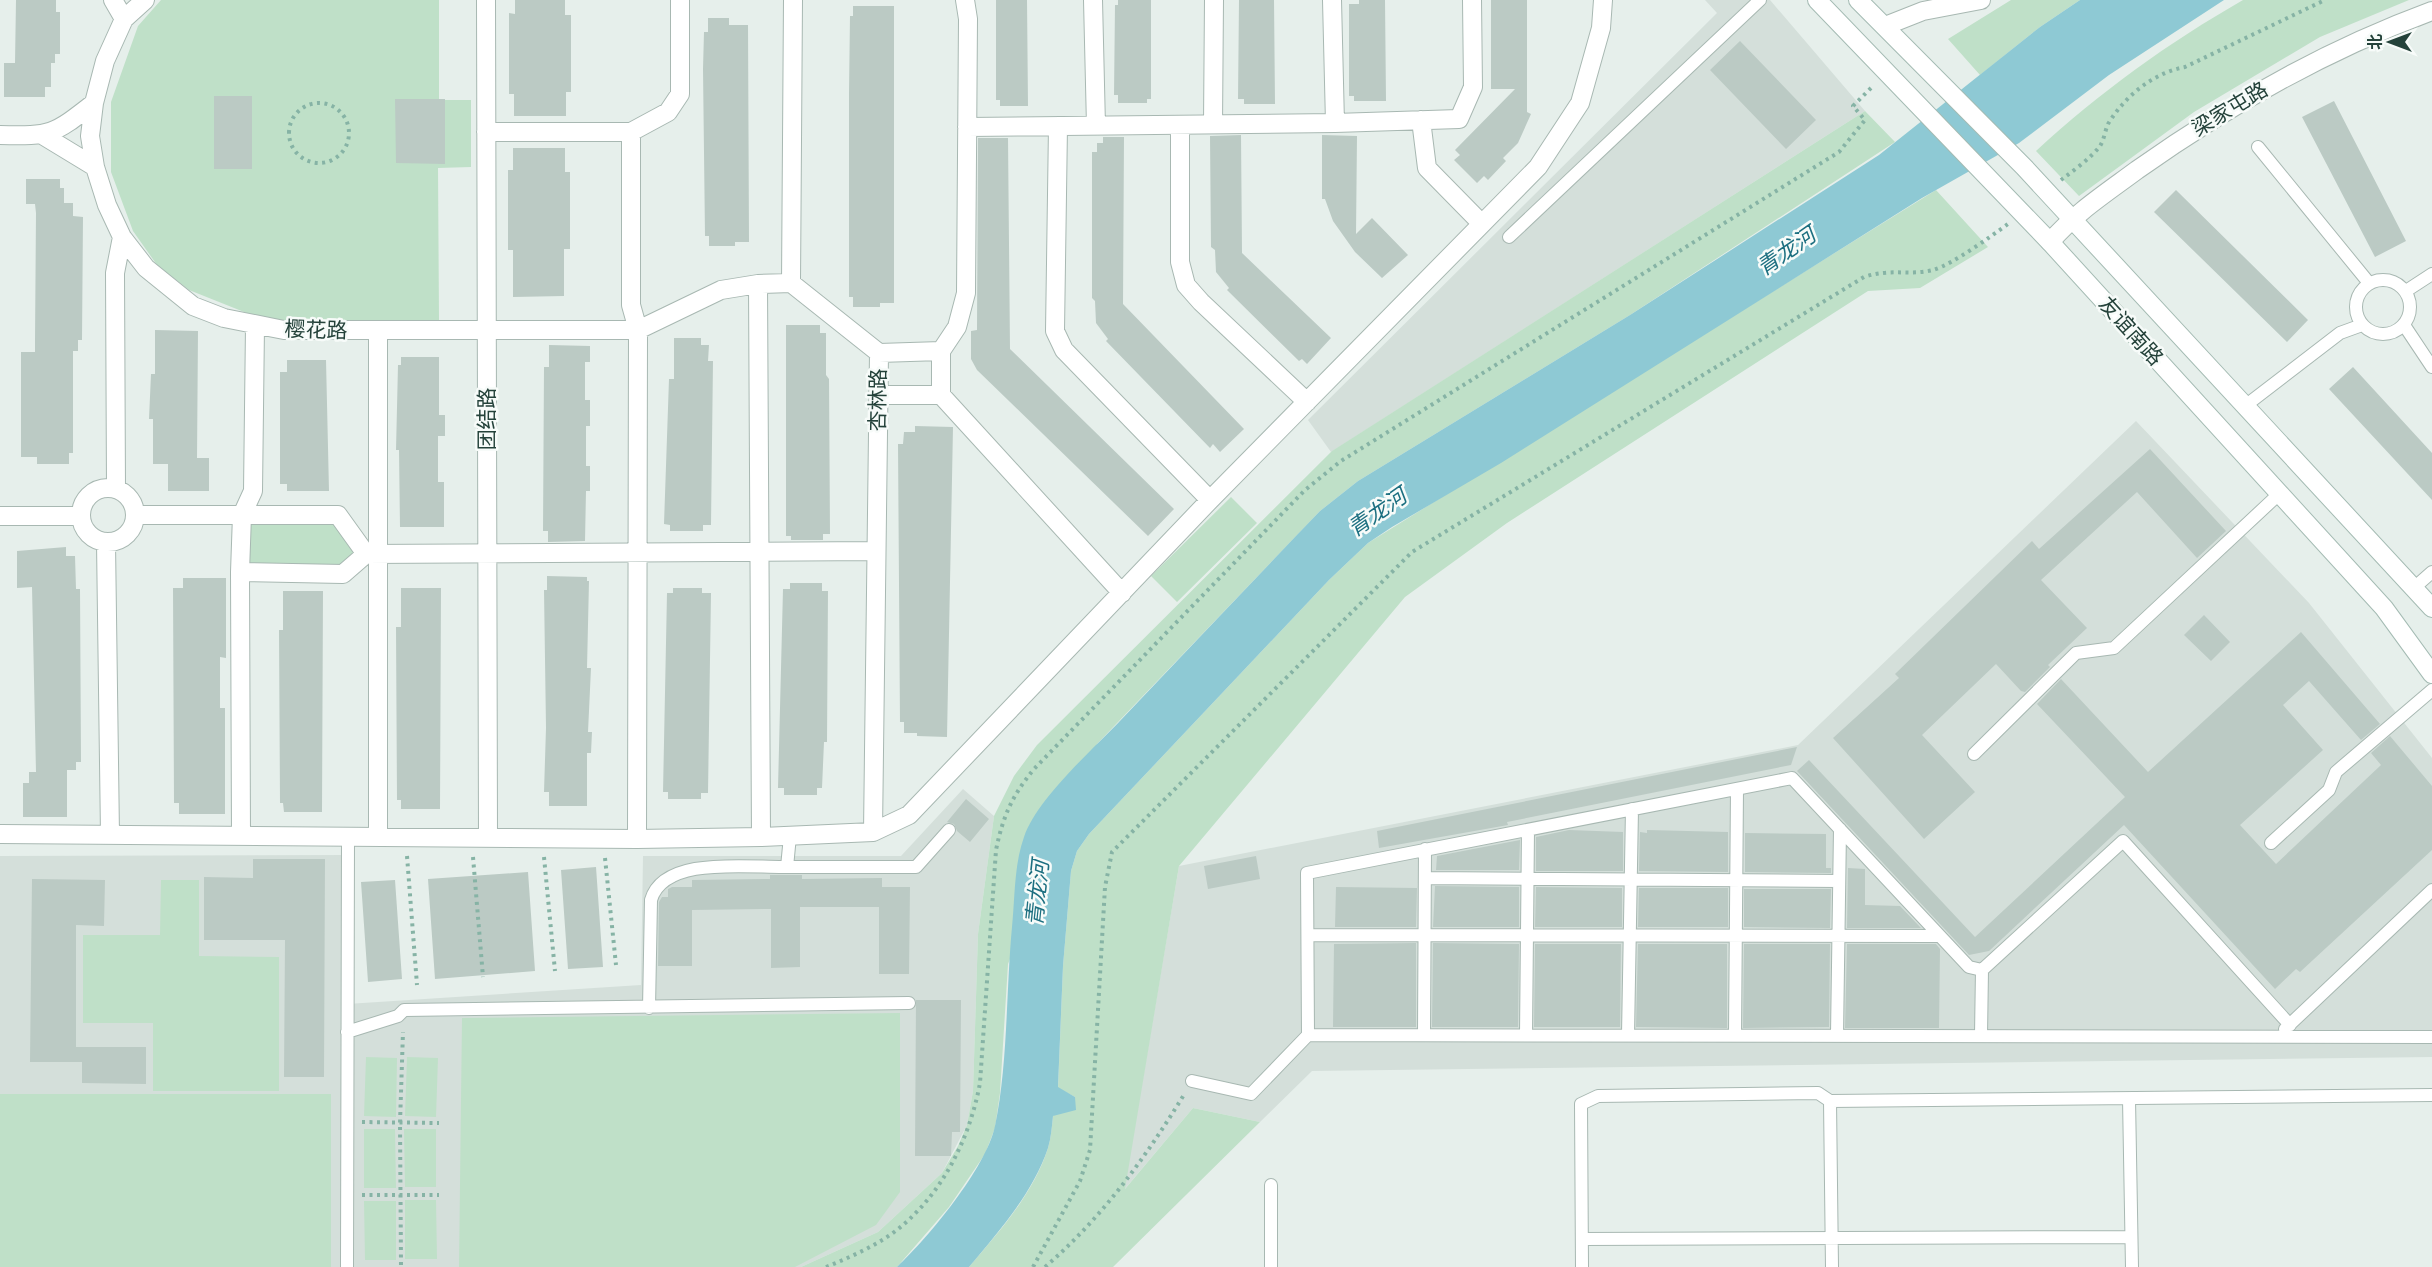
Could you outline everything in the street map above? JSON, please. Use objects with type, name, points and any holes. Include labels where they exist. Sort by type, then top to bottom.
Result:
[{"type":"street","points":[[114,0],[124,19]]},
{"type":"street","name":"樱花路","points":[[145,0],[124,19],[105,61],[94,103],[90,136],[95,167],[106,205],[122,237],[146,268],[194,306],[224,318],[284,330],[486,332],[638,330],[721,290],[758,284],[791,283]]},
{"type":"street","name":"团结路","points":[[480,838],[487,554],[486,0]]},
{"type":"street","points":[[486,132],[631,132],[668,112],[680,94],[680,0]]},
{"type":"street","points":[[793,0],[791,283],[879,353]]},
{"type":"street","points":[[966,0],[968,19],[966,293],[957,327],[941,351],[941,395],[1122,593]]},
{"type":"street","points":[[1093,0],[1096,126]]},
{"type":"street","points":[[1213,124],[1214,0]]},
{"type":"street","points":[[1332,0],[1335,123]]},
{"type":"street","points":[[967,127],[1335,123],[1459,119],[1468,103],[1473,87],[1472,0]]},
{"type":"street","points":[[0,834],[603,839],[761,837],[873,832],[909,815],[1210,500],[1538,167],[1580,103],[1601,28],[1603,0]]},
{"type":"street","name":"友谊南路","points":[[1817,0],[2050,242],[2384,608],[2432,674]]},
{"type":"street","name":"友谊南路","points":[[1858,0],[2024,167],[2432,608]]},
{"type":"street","points":[[1885,26],[1941,4],[1981,0]]},
{"type":"street","name":"梁家屯路","points":[[2050,242],[2071,218],[2201,125],[2317,60],[2432,10]]},
{"type":"street","points":[[0,135],[44,136],[65,126],[94,103]]},
{"type":"street","points":[[1421,120],[1427,168],[1481,223]]},
{"type":"street","points":[[1180,125],[1180,262],[1186,285],[1307,402]]},
{"type":"street","points":[[1058,126],[1055,331],[1064,350],[1210,500]]},
{"type":"street","points":[[631,132],[631,305],[638,330],[637,839]]},
{"type":"street","points":[[44,136],[95,167]]},
{"type":"street","points":[[116,489],[115,273],[122,237]]},
{"type":"street","points":[[758,284],[761,837]]},
{"type":"street","points":[[241,836],[240,572],[242,515],[253,491],[255,326]]},
{"type":"street","points":[[378,331],[372,554],[378,837]]},
{"type":"street","name":"杏林路","points":[[873,832],[879,353],[941,351]]},
{"type":"street","points":[[878,395],[941,395]]},
{"type":"street","points":[[108,488],[116,489],[130,498],[136,515],[130,532],[124,538],[106,543],[91,537],[82,524],[80,516],[86,499],[92,493],[108,488]]},
{"type":"street","points":[[136,515],[338,515],[372,554]]},
{"type":"street","points":[[0,516],[80,516]]},
{"type":"street","points":[[106,543],[110,835]]},
{"type":"street","points":[[240,572],[343,574],[372,554],[875,551]]},
{"type":"lane","points":[[1509,237],[1760,0]]},
{"type":"lane","points":[[2258,147],[2369,283]]},
{"type":"lane","points":[[2406,291],[2432,274]]},
{"type":"lane","points":[[2384,279],[2392,280],[2406,291],[2410,308],[2404,325],[2388,334],[2370,331],[2362,325],[2355,308],[2357,299],[2369,283],[2384,279]]},
{"type":"lane","points":[[2245,406],[2340,333],[2362,325]]},
{"type":"lane","points":[[2404,325],[2432,367]]},
{"type":"lane","points":[[1974,754],[2076,653],[2114,648],[2279,494]]},
{"type":"lane","points":[[2415,587],[2432,572]]},
{"type":"lane","points":[[2271,843],[2329,790],[2336,772],[2432,690]]},
{"type":"lane","points":[[1192,1081],[1251,1094],[1308,1035],[1307,873],[1792,778],[1969,967],[1982,970]]},
{"type":"lane","points":[[1735,1035],[1737,789]]},
{"type":"lane","points":[[1628,1035],[1632,809]]},
{"type":"lane","points":[[1837,1035],[1840,829]]},
{"type":"lane","points":[[649,1008],[651,900],[653,892],[664,881],[692,868],[916,867],[950,830]]},
{"type":"lane","points":[[1526,1035],[1528,830]]},
{"type":"lane","points":[[787,867],[789,836]]},
{"type":"lane","points":[[347,1267],[348,837]]},
{"type":"lane","points":[[1981,1035],[1982,970],[2123,841],[2290,1025]]},
{"type":"lane","points":[[1424,1035],[1425,849]]},
{"type":"lane","points":[[1425,878],[1839,882]]},
{"type":"lane","points":[[2278,1036],[2432,890]]},
{"type":"lane","points":[[1308,935],[1939,936]]},
{"type":"lane","points":[[347,1032],[398,1016],[404,1010],[909,1003]]},
{"type":"lane","points":[[1308,1035],[2432,1037]]},
{"type":"lane","points":[[1582,1267],[1581,1104],[1598,1096],[1818,1093],[1830,1101],[2432,1095]]},
{"type":"lane","points":[[2129,1099],[2132,1267]]},
{"type":"lane","points":[[1830,1101],[1832,1267]]},
{"type":"lane","points":[[1271,1185],[1271,1267]]},
{"type":"lane","points":[[1582,1239],[2131,1237]]},
{"type":"path","points":[[2047,192],[2100,146],[2108,125],[2124,103],[2149,80],[2167,70],[2185,67],[2325,0]]},
{"type":"path","points":[[826,1267],[885,1238],[906,1220],[946,1175],[963,1144],[974,1115],[980,1083],[996,850],[1003,818],[1017,790],[1034,769],[1305,490],[1341,461],[1839,152],[1865,120],[1853,106],[1872,87]]},
{"type":"path","points":[[327,103],[336,107],[348,122],[348,142],[344,151],[327,163],[307,161],[298,155],[290,142],[290,125],[293,117],[308,105],[327,103]]},
{"type":"path","points":[[1033,1267],[1080,1181],[1090,1150],[1105,887],[1112,852],[1412,552],[1864,277],[1882,271],[1919,272],[1935,269],[2009,224]]},
{"type":"path","points":[[405,837],[417,986]]},
{"type":"path","points":[[480,838],[483,977]]},
{"type":"path","points":[[542,838],[555,971]]},
{"type":"path","points":[[603,839],[616,965]]},
{"type":"path","points":[[401,1265],[400,1123],[404,1010]]},
{"type":"path","points":[[1046,1267],[1068,1248],[1119,1190],[1155,1142],[1192,1081]]},
{"type":"path","points":[[358,1122],[439,1123]]},
{"type":"path","points":[[359,1195],[439,1194]]},
{"type":"shaded area","points":[[1705,0],[1770,0],[1865,111],[1331,452],[1308,420],[1717,13]]},
{"type":"shaded area","points":[[2136,421],[2309,603],[2432,758],[2432,1057],[1312,1071],[1260,1122],[1193,1108],[1124,1190],[1179,866],[1798,745]]},
{"type":"shaded area","points":[[963,789],[994,816],[978,934],[973,1091],[967,1125],[942,1173],[878,1232],[801,1267],[0,1267],[0,856],[347,855],[347,1004],[641,985],[643,856],[901,856]]},
{"type":"green space","points":[[161,0],[439,0],[439,100],[471,100],[471,167],[438,168],[439,320],[264,320],[189,290],[157,265],[133,231],[111,172],[111,102],[138,26]]},
{"type":"green space","points":[[2011,0],[2080,0],[2040,27],[1980,75],[1948,39]]},
{"type":"green space","points":[[2243,0],[2409,0],[2320,37],[2194,112],[2079,196],[2036,151],[2060,129],[2135,70],[2188,33]]},
{"type":"green space","points":[[1865,111],[1895,142],[1630,315],[1358,481],[1320,511],[1097,744],[1008,964],[1000,1093],[995,1128],[985,1154],[949,1207],[897,1267],[801,1267],[878,1232],[942,1173],[958,1146],[967,1125],[973,1091],[978,934],[994,816],[1014,776],[1037,745],[1332,451]]},
{"type":"green space","points":[[1936,190],[1988,247],[1920,288],[1868,291],[1507,523],[1405,597],[1179,866],[1125,1189],[1193,1108],[1260,1122],[1113,1267],[969,1267],[1025,1196],[1042,1165],[1048,1148],[1053,1116],[1075,1097],[1058,1088],[1063,966],[1071,871],[1077,851],[1089,834],[1329,580],[1368,543]]},
{"type":"green space","points":[[1231,497],[1257,523],[1177,602],[1151,576]]},
{"type":"green space","points":[[242,515],[338,516],[363,553],[341,572],[242,571]]},
{"type":"green space","points":[[161,880],[199,880],[199,956],[279,957],[279,1091],[153,1091],[153,1023],[83,1023],[83,935],[160,935]]},
{"type":"green space","points":[[900,1013],[900,1192],[876,1225],[795,1267],[459,1267],[462,1018]]},
{"type":"green space","points":[[366,1057],[397,1058],[396,1117],[364,1116]]},
{"type":"green space","points":[[407,1057],[438,1058],[436,1117],[405,1116]]},
{"type":"green space","points":[[0,1094],[331,1094],[331,1267],[0,1267]]},
{"type":"green space","points":[[364,1129],[395,1129],[396,1188],[364,1188]]},
{"type":"green space","points":[[404,1129],[436,1129],[436,1187],[405,1187]]},
{"type":"green space","points":[[405,1200],[436,1200],[437,1259],[405,1259]]},
{"type":"green space","points":[[364,1201],[396,1201],[396,1260],[365,1260]]},
{"type":"water","name":"青龙河","points":[[2080,0],[2224,0],[2109,75],[2019,143],[1922,198],[1501,463],[1368,543],[1329,580],[1089,834],[1077,851],[1071,871],[1063,966],[1058,1087],[1075,1097],[1076,1110],[1053,1116],[1048,1148],[1034,1181],[1014,1211],[969,1267],[897,1267],[925,1238],[955,1201],[990,1143],[995,1126],[1002,1078],[1018,859],[1031,822],[1040,807],[1066,776],[1320,511],[1358,481],[1630,315],[1879,155],[2040,27]]},
{"type":"building","points":[[16,0],[56,0],[56,12],[60,12],[60,54],[55,54],[55,63],[51,63],[51,87],[45,87],[45,97],[4,97],[4,63],[15,63]]},
{"type":"building","points":[[515,0],[565,0],[565,15],[571,15],[571,92],[566,92],[566,116],[514,116],[514,94],[509,94],[509,13],[515,14]]},
{"type":"building","points":[[996,0],[1027,0],[1028,106],[1000,106],[1000,100],[996,100]]},
{"type":"building","points":[[1118,0],[1151,0],[1151,99],[1147,99],[1147,103],[1118,103],[1118,95],[1114,95],[1115,5],[1118,5]]},
{"type":"building","points":[[1239,0],[1274,0],[1275,104],[1244,104],[1244,99],[1238,99]]},
{"type":"building","points":[[1359,0],[1385,0],[1386,101],[1354,101],[1354,96],[1349,96],[1349,4],[1359,4]]},
{"type":"building","points":[[1491,0],[1527,0],[1527,112],[1531,114],[1518,143],[1503,158],[1506,161],[1488,180],[1484,176],[1477,183],[1454,160],[1460,155],[1455,150],[1515,89],[1491,89]]},
{"type":"building","points":[[853,6],[894,6],[894,303],[880,303],[880,307],[853,307],[853,297],[849,297],[850,16],[853,16]]},
{"type":"building","points":[[708,18],[729,18],[729,25],[748,25],[749,242],[735,242],[735,246],[709,246],[709,236],[705,236],[703,69],[704,32],[708,32]]},
{"type":"building","points":[[1740,41],[1816,120],[1786,149],[1710,70]]},
{"type":"building","points":[[214,96],[252,96],[252,169],[214,169]]},
{"type":"building","points":[[395,99],[445,99],[445,164],[396,163]]},
{"type":"building","points":[[2334,101],[2406,241],[2375,257],[2302,117]]},
{"type":"building","points":[[1241,135],[1242,253],[1331,338],[1307,364],[1302,359],[1299,361],[1227,290],[1229,288],[1216,272],[1215,250],[1211,247],[1210,136]]},
{"type":"building","points":[[1322,135],[1357,136],[1356,234],[1372,218],[1408,255],[1382,278],[1355,252],[1333,221],[1325,199],[1322,199]]},
{"type":"building","points":[[1103,137],[1124,137],[1123,304],[1244,429],[1220,452],[1213,444],[1210,448],[1106,341],[1108,339],[1096,323],[1095,301],[1092,298],[1092,152],[1097,152],[1097,143],[1103,143]]},
{"type":"building","points":[[978,138],[1008,138],[1010,349],[1174,509],[1148,536],[977,370],[971,359],[971,331],[977,330]]},
{"type":"building","points":[[513,148],[565,148],[565,172],[570,172],[570,249],[564,249],[564,296],[513,297],[513,250],[508,250],[508,170],[513,170]]},
{"type":"building","points":[[26,179],[60,179],[60,188],[64,188],[64,203],[73,203],[73,216],[83,217],[82,340],[78,340],[78,351],[73,351],[73,453],[69,453],[69,464],[37,464],[37,457],[21,457],[21,352],[35,352],[36,213],[35,204],[26,204]]},
{"type":"building","points":[[2176,190],[2308,320],[2287,342],[2154,212]]},
{"type":"building","points":[[786,325],[820,325],[820,333],[826,333],[826,375],[829,379],[830,534],[823,534],[823,540],[791,540],[791,536],[786,536]]},
{"type":"building","points":[[155,330],[198,331],[197,458],[209,458],[209,491],[168,491],[168,464],[153,464],[153,419],[149,419],[151,374],[155,374]]},
{"type":"building","points":[[674,338],[701,338],[701,345],[709,345],[708,361],[713,361],[711,525],[703,525],[703,531],[670,531],[670,525],[664,524],[669,379],[674,379]]},
{"type":"building","points":[[549,345],[590,346],[590,362],[585,362],[585,400],[590,400],[590,426],[586,426],[586,466],[590,466],[590,491],[586,491],[585,541],[548,542],[548,531],[543,531],[544,367],[549,367]]},
{"type":"building","points":[[401,357],[439,357],[439,415],[445,415],[445,436],[438,436],[438,482],[444,482],[444,527],[400,527],[399,450],[396,450],[398,365],[401,365]]},
{"type":"building","points":[[287,360],[326,360],[329,491],[287,491],[287,484],[280,484],[280,372],[287,372]]},
{"type":"building","points":[[2353,367],[2432,453],[2432,500],[2329,389]]},
{"type":"building","points":[[915,426],[953,427],[947,737],[904,733],[904,722],[900,722],[898,444],[903,444],[904,432],[915,432]]},
{"type":"building","points":[[2150,449],[2226,531],[2197,558],[2137,492],[2041,580],[2087,628],[2048,665],[2050,667],[2025,692],[2021,691],[1996,664],[1922,735],[1975,792],[1924,839],[1833,738],[1899,678],[1895,674],[2032,541],[2039,549]]},
{"type":"building","points":[[66,547],[66,556],[75,556],[76,589],[80,589],[81,762],[76,762],[76,770],[67,770],[67,817],[23,817],[23,783],[29,783],[29,772],[36,772],[32,587],[17,588],[17,551]]},
{"type":"building","points":[[547,576],[587,577],[589,581],[587,668],[591,668],[588,732],[592,732],[591,753],[587,753],[587,806],[549,806],[549,792],[544,792],[546,728],[544,590],[547,590]]},
{"type":"building","points":[[183,578],[226,578],[226,658],[220,657],[220,708],[225,708],[225,814],[179,814],[179,803],[174,803],[173,588],[183,588]]},
{"type":"building","points":[[790,583],[822,583],[822,591],[828,591],[827,742],[824,742],[822,788],[817,788],[817,795],[784,795],[784,788],[778,788],[783,589],[790,589]]},
{"type":"building","points":[[401,588],[441,588],[440,809],[401,809],[401,800],[397,800],[396,627],[401,627]]},
{"type":"building","points":[[673,588],[702,588],[702,593],[711,593],[708,793],[701,793],[701,799],[668,799],[668,792],[663,792],[667,593],[673,593]]},
{"type":"building","points":[[283,591],[323,591],[322,812],[284,812],[283,803],[280,803],[279,630],[283,630]]},
{"type":"building","points":[[2204,615],[2230,642],[2211,661],[2184,635]]},
{"type":"building","points":[[2301,632],[2380,724],[2361,740],[2309,681],[2283,705],[2323,750],[2240,825],[2276,864],[2381,765],[2371,753],[2390,736],[2432,786],[2432,850],[2300,972],[2296,969],[2275,989],[2124,825],[1989,951],[1969,955],[1797,771],[1809,760],[1975,937],[2125,797],[2037,704],[2061,679],[2148,772]]},
{"type":"building","points":[[1797,747],[1791,765],[1507,822],[1508,825],[1379,848],[1377,831]]},
{"type":"building","points":[[966,799],[989,819],[970,842],[957,831],[954,824],[947,822]]},
{"type":"building","points":[[1569,830],[1623,832],[1623,871],[1536,871],[1536,837]]},
{"type":"building","points":[[1647,830],[1728,832],[1728,872],[1639,871],[1640,832],[1647,833]]},
{"type":"building","points":[[1745,833],[1826,834],[1826,868],[1831,868],[1831,873],[1745,872]]},
{"type":"building","points":[[1520,840],[1519,870],[1436,870],[1437,856]]},
{"type":"building","points":[[1256,856],[1260,879],[1208,889],[1204,866]]},
{"type":"building","points":[[253,859],[325,859],[324,1077],[284,1077],[285,940],[204,940],[204,877],[253,878]]},
{"type":"building","points":[[596,867],[603,967],[568,969],[561,870]]},
{"type":"building","points":[[1848,868],[1865,869],[1865,905],[1900,906],[1921,928],[1847,928]]},
{"type":"building","points":[[528,872],[535,971],[435,979],[428,879]]},
{"type":"building","points":[[770,875],[802,875],[802,879],[882,878],[882,887],[910,887],[909,974],[879,974],[879,907],[800,907],[800,967],[771,968],[771,909],[692,910],[692,966],[658,966],[659,902],[662,897],[668,897],[668,889],[692,887],[692,880],[770,879]]},
{"type":"building","points":[[32,879],[105,880],[104,926],[76,925],[76,1047],[146,1047],[146,1084],[82,1083],[82,1062],[30,1062]]},
{"type":"building","points":[[395,880],[402,979],[368,982],[361,882]]},
{"type":"building","points":[[1435,886],[1519,887],[1519,927],[1433,927]]},
{"type":"building","points":[[1336,887],[1417,888],[1416,927],[1335,927]]},
{"type":"building","points":[[1536,887],[1622,888],[1622,927],[1535,927]]},
{"type":"building","points":[[1639,888],[1728,888],[1728,927],[1638,927]]},
{"type":"building","points":[[1744,889],[1831,889],[1830,928],[1744,927]]},
{"type":"building","points":[[1416,943],[1416,1027],[1333,1027],[1334,944]]},
{"type":"building","points":[[1433,943],[1519,944],[1518,1027],[1432,1027]]},
{"type":"building","points":[[1535,944],[1621,944],[1620,1027],[1534,1027]]},
{"type":"building","points":[[1638,944],[1727,944],[1727,1028],[1636,1027]]},
{"type":"building","points":[[1744,944],[1830,944],[1829,1027],[1743,1028]]},
{"type":"building","points":[[1847,944],[1936,944],[1940,949],[1939,1028],[1845,1028]]},
{"type":"building","points":[[916,1000],[961,1000],[960,1132],[952,1132],[951,1156],[915,1156]]}]
